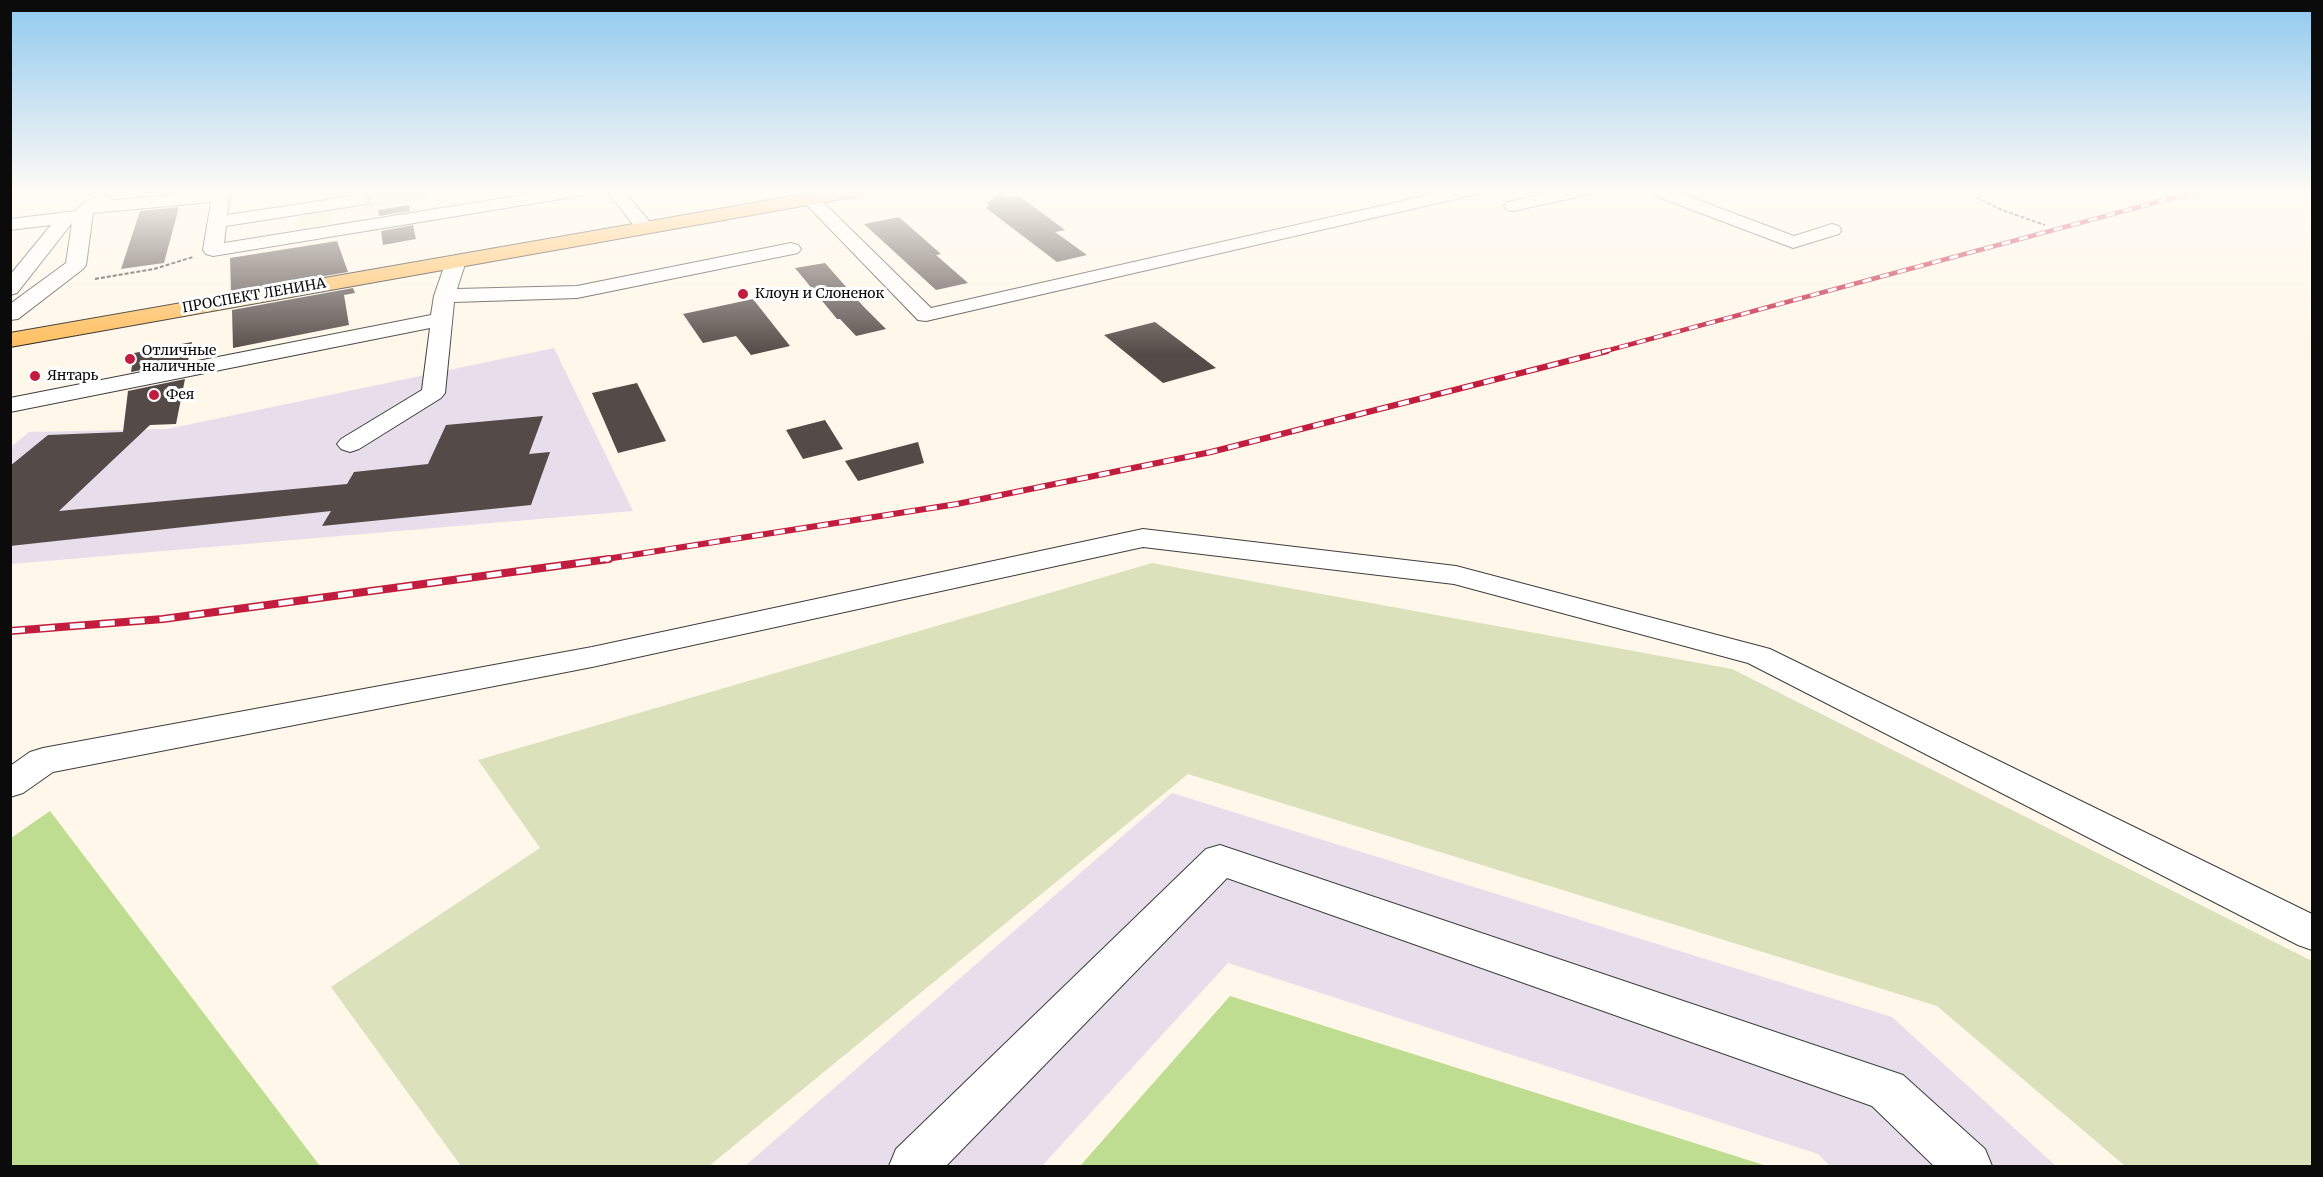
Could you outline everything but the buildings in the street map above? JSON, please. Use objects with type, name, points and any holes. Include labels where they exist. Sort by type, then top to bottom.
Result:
[{"type":"main road","name":"ПРОСПЕКТ ЛЕНИНА","points":[[10,340],[540,246]]},
{"type":"street","points":[[10,290],[50,246]]},
{"type":"street","points":[[10,314],[76,265],[77,246]]},
{"type":"street","points":[[214,246],[213,250],[238,246]]},
{"type":"street","points":[[857,246],[926,315],[1228,246]]},
{"type":"street","points":[[10,405],[443,308],[577,292],[790,249]]},
{"type":"street","points":[[350,444],[433,393],[443,308],[456,261]]},
{"type":"street","points":[[10,784],[43,761],[592,657],[1143,538],[1456,575],[1759,656],[2313,933]]},
{"type":"street","points":[[912,1167],[1220,860],[1887,1090],[1968,1167]]},
{"type":"path","points":[[86,280],[154,269],[213,250]]},
{"type":"shaded area","points":[[554,348],[633,511],[11,564],[11,447],[29,432],[167,429]]},
{"type":"shaded area","points":[[1172,793],[1892,1017],[2056,1166],[1830,1166],[1818,1154],[1228,963],[1042,1166],[745,1166]]},
{"type":"green space","points":[[1152,563],[1732,669],[2312,961],[2312,1166],[2125,1166],[1937,1006],[1188,774],[709,1166],[461,1166],[331,987],[540,848],[478,760]]},
{"type":"green space","points":[[50,811],[320,1166],[11,1166],[11,838]]},
{"type":"green space","points":[[1230,996],[1767,1166],[1080,1166]]},
{"type":"railway","points":[[1602,352],[1995,246]]},
{"type":"railway","points":[[600,560],[957,504],[1211,452],[1607,351]]},
{"type":"railway","points":[[10,631],[163,619],[609,559]]},
{"type":"place","name":"Клоун и Слоненок","points":[[743,294]]},
{"type":"place","name":"Отличные наличные","points":[[130,359]]},
{"type":"place","name":"Янтарь","points":[[35,376]]},
{"type":"place","name":"Фея","points":[[154,395]]}]
